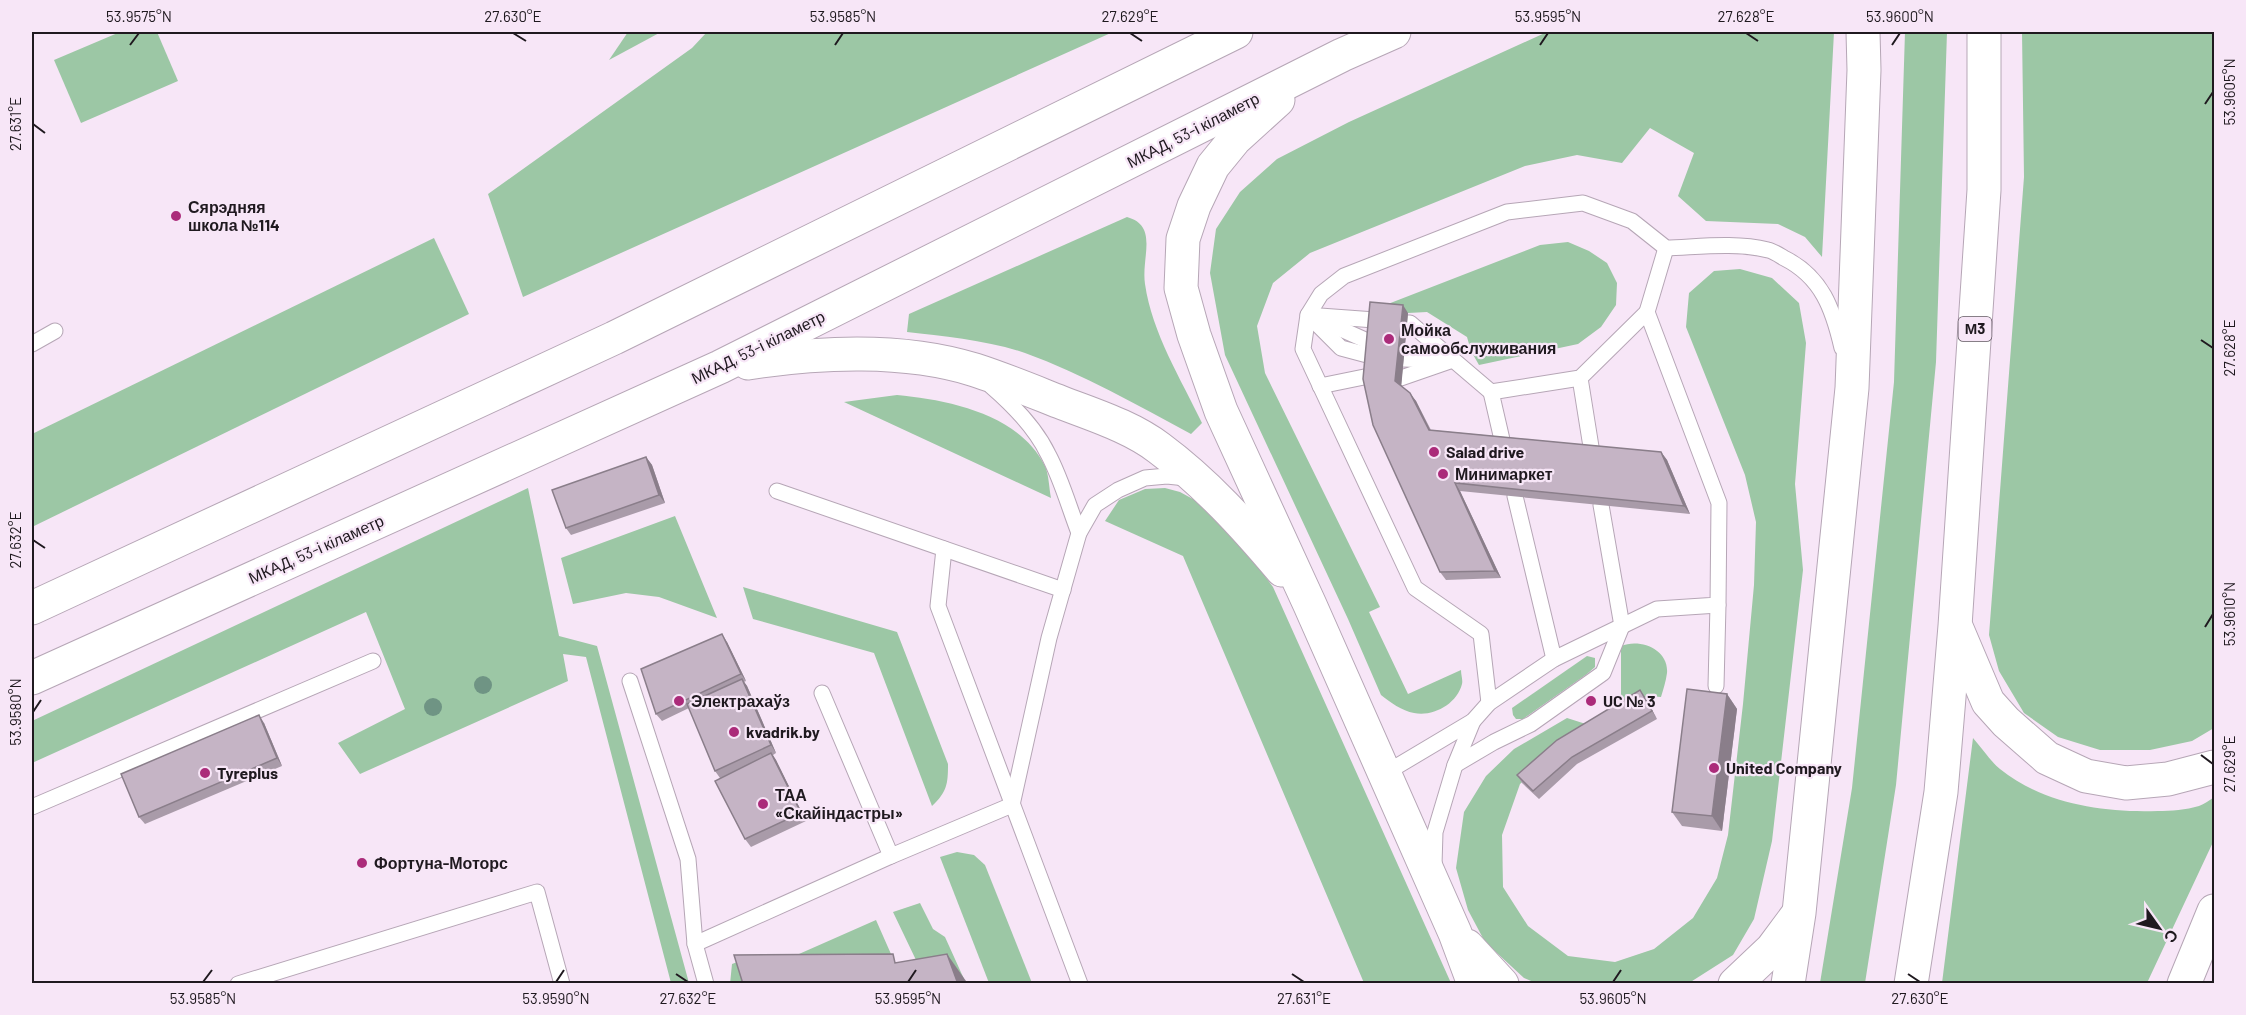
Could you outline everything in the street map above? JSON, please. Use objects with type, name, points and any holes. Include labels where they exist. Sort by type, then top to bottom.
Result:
[{"type":"highway","points":[[32,608],[614,338],[1236,32]]},
{"type":"highway","name":"МКАД, 53-і кіламетр","points":[[32,678],[720,367],[1342,55],[1394,32]]},
{"type":"highway","points":[[1788,984],[1799,913],[1852,388],[1864,70],[1863,32]]},
{"type":"highway","name":"М3","points":[[1911,984],[1941,792],[1955,626],[1984,190],[1984,32]]},
{"type":"highway","points":[[1342,55],[1268,107],[1235,139],[1213,166],[1194,206],[1184,239],[1180,288],[1221,411],[1310,605],[1455,933],[1474,984]]},
{"type":"highway","points":[[720,367],[791,356],[916,357],[974,370],[1114,422],[1157,446],[1246,526],[1310,605]]},
{"type":"highway","points":[[1955,626],[1988,702],[2006,722],[2047,758],[2086,776],[2126,783],[2168,779],[2214,767]]},
{"type":"highway","points":[[2184,984],[2214,911]]},
{"type":"highway","points":[[1736,984],[1772,949],[1799,913]]},
{"type":"highway","points":[[1455,933],[1502,984]]},
{"type":"lane","points":[[1489,703],[1481,634],[1415,588],[1303,349],[1308,315],[1321,294],[1344,276],[1507,212],[1583,203],[1632,221],[1666,248],[1740,246],[1770,250],[1797,264],[1821,288],[1836,319],[1852,388]]},
{"type":"lane","points":[[1491,392],[1580,378],[1647,312],[1666,248]]},
{"type":"lane","points":[[1647,312],[1719,503],[1716,686]]},
{"type":"lane","points":[[1308,315],[1374,320]]},
{"type":"lane","points":[[1308,315],[1371,350]]},
{"type":"lane","points":[[1407,323],[1410,323],[1491,392],[1503,444]]},
{"type":"lane","points":[[32,344],[55,332]]},
{"type":"lane","points":[[1403,353],[1453,360]]},
{"type":"lane","points":[[1401,378],[1453,360]]},
{"type":"lane","points":[[974,370],[1010,403],[1048,453],[1079,533]]},
{"type":"lane","points":[[1320,386],[1369,376]]},
{"type":"lane","points":[[1580,378],[1593,453]]},
{"type":"lane","points":[[1012,805],[1048,638],[1079,533],[1095,505],[1118,490],[1145,478],[1167,476],[1196,480]]},
{"type":"lane","points":[[777,491],[1063,590]]},
{"type":"lane","points":[[1515,496],[1554,659]]},
{"type":"lane","points":[[1455,765],[1531,724],[1603,673],[1622,626],[1601,505]]},
{"type":"lane","points":[[944,549],[938,606],[1080,984]]},
{"type":"lane","points":[[1384,774],[1473,721],[1489,703],[1554,659],[1656,609],[1718,605]]},
{"type":"lane","points":[[32,807],[373,661]]},
{"type":"lane","points":[[630,681],[688,859],[695,944],[706,984]]},
{"type":"lane","points":[[822,693],[891,856]]},
{"type":"lane","points":[[1434,886],[1435,832],[1455,765],[1473,721]]},
{"type":"lane","points":[[695,944],[891,856],[1012,805]]},
{"type":"lane","points":[[238,984],[537,892],[562,984]]},
{"type":"green space","points":[[120,32],[157,32],[178,81],[81,123],[54,60]]},
{"type":"green space","points":[[628,32],[661,32],[609,60]]},
{"type":"green space","points":[[707,32],[1113,32],[523,297],[488,194],[692,48]]},
{"type":"green space","points":[[1547,32],[1834,32],[1822,257],[1805,237],[1778,224],[1706,221],[1678,196],[1694,153],[1650,128],[1622,163],[1577,155],[1525,166],[1310,253],[1273,283],[1257,326],[1265,373],[1380,607],[1369,612],[1408,694],[1461,670],[1462,684],[1450,703],[1429,713],[1414,713],[1401,708],[1381,695],[1225,355],[1210,273],[1216,229],[1240,192],[1277,159],[1349,122]]},
{"type":"green space","points":[[1905,32],[1947,32],[1936,362],[1896,785],[1865,983],[1820,983],[1852,788],[1894,382]]},
{"type":"green space","points":[[2022,32],[2214,32],[2214,728],[2192,741],[2150,750],[2100,750],[2058,737],[2024,713],[1999,671],[1989,635],[2024,177]]},
{"type":"green space","points":[[1127,217],[1137,221],[1143,227],[1146,235],[1144,274],[1154,320],[1168,355],[1202,423],[1191,434],[1089,380],[1025,353],[982,342],[907,332],[909,314]]},
{"type":"green space","points":[[434,238],[469,314],[32,527],[32,434]]},
{"type":"green space","points":[[1568,242],[1589,251],[1607,263],[1617,283],[1616,305],[1601,327],[1578,344],[1479,365],[1471,351],[1467,337],[1427,312],[1408,313],[1375,309],[1540,245]]},
{"type":"green space","points":[[1740,269],[1772,278],[1799,303],[1806,343],[1795,484],[1803,570],[1772,841],[1754,919],[1733,955],[1689,983],[1536,983],[1524,978],[1485,942],[1468,910],[1456,868],[1464,812],[1486,776],[1514,749],[1567,718],[1589,725],[1621,705],[1621,646],[1636,643],[1644,645],[1658,652],[1663,658],[1667,673],[1661,697],[1648,696],[1559,748],[1520,784],[1502,835],[1503,887],[1528,926],[1568,956],[1615,962],[1654,949],[1693,918],[1717,878],[1728,835],[1743,704],[1754,585],[1756,522],[1745,475],[1686,327],[1689,293],[1714,271]]},
{"type":"green space","points":[[897,395],[960,406],[1000,422],[1018,434],[1033,448],[1045,466],[1051,498],[844,402]]},
{"type":"green space","points":[[528,488],[559,636],[597,646],[689,983],[671,983],[586,657],[563,654],[568,681],[360,774],[338,743],[405,709],[366,612],[32,763],[32,721]]},
{"type":"green space","points":[[1165,488],[1180,492],[1202,504],[1238,540],[1273,587],[1451,983],[1364,983],[1183,556],[1105,521],[1119,500],[1145,489]]},
{"type":"green space","points":[[675,516],[717,618],[659,597],[626,593],[573,604],[561,558]]},
{"type":"green space","points":[[743,587],[897,632],[948,764],[946,787],[932,806],[874,653],[753,619]]},
{"type":"green space","points":[[1587,656],[1595,658],[1595,667],[1523,719],[1516,719],[1512,708]]},
{"type":"green space","points":[[1973,738],[1996,766],[2017,781],[2035,791],[2075,804],[2117,810],[2168,811],[2199,806],[2214,797],[2214,840],[2147,983],[1942,983]]},
{"type":"green space","points":[[957,852],[974,855],[985,865],[1032,983],[989,983],[940,857]]},
{"type":"green space","points":[[920,903],[933,929],[945,937],[964,979],[927,983],[893,912]]},
{"type":"green space","points":[[876,920],[902,979],[730,984],[732,964],[748,958],[765,969]]},
{"type":"building","points":[[1370,302],[1403,305],[1395,381],[1410,393],[1429,430],[1661,452],[1684,506],[1455,483],[1495,571],[1440,572],[1373,425],[1363,379]]},
{"type":"building","points":[[646,457],[659,495],[566,528],[552,490]]},
{"type":"building","name":"Электрахаўз","points":[[722,634],[741,674],[656,714],[641,669]]},
{"type":"building","name":"kvadrik.by","points":[[742,679],[771,745],[715,771],[687,704]]},
{"type":"building","points":[[1687,689],[1727,694],[1712,816],[1672,812]]},
{"type":"building","points":[[1640,690],[1652,711],[1572,757],[1533,791],[1517,775],[1557,740]]},
{"type":"building","name":"Tyreplus","points":[[259,715],[277,758],[139,817],[121,774]]},
{"type":"building","name":"ТАА «Скайіндастры»","points":[[771,753],[801,813],[745,839],[715,781]]},
{"type":"building","points":[[893,954],[895,963],[947,954],[958,984],[743,984],[734,955]]},
{"type":"place","name":"Сярэдняя школа №114","points":[[176,216]]},
{"type":"place","name":"Мойка самообслуживания","points":[[1389,339]]},
{"type":"place","name":"Salad drive","points":[[1434,452]]},
{"type":"place","name":"Минимаркет","points":[[1443,474]]},
{"type":"place","name":"Электрахаўз","points":[[679,701]]},
{"type":"place","name":"UC № 3","points":[[1591,701]]},
{"type":"place","name":"kvadrik.by","points":[[734,732]]},
{"type":"place","name":"United Company","points":[[1714,768]]},
{"type":"place","name":"Tyreplus","points":[[205,773]]},
{"type":"place","name":"ТАА «Скайіндастры»","points":[[763,804]]},
{"type":"place","name":"Фортуна-Моторс","points":[[362,863]]}]
